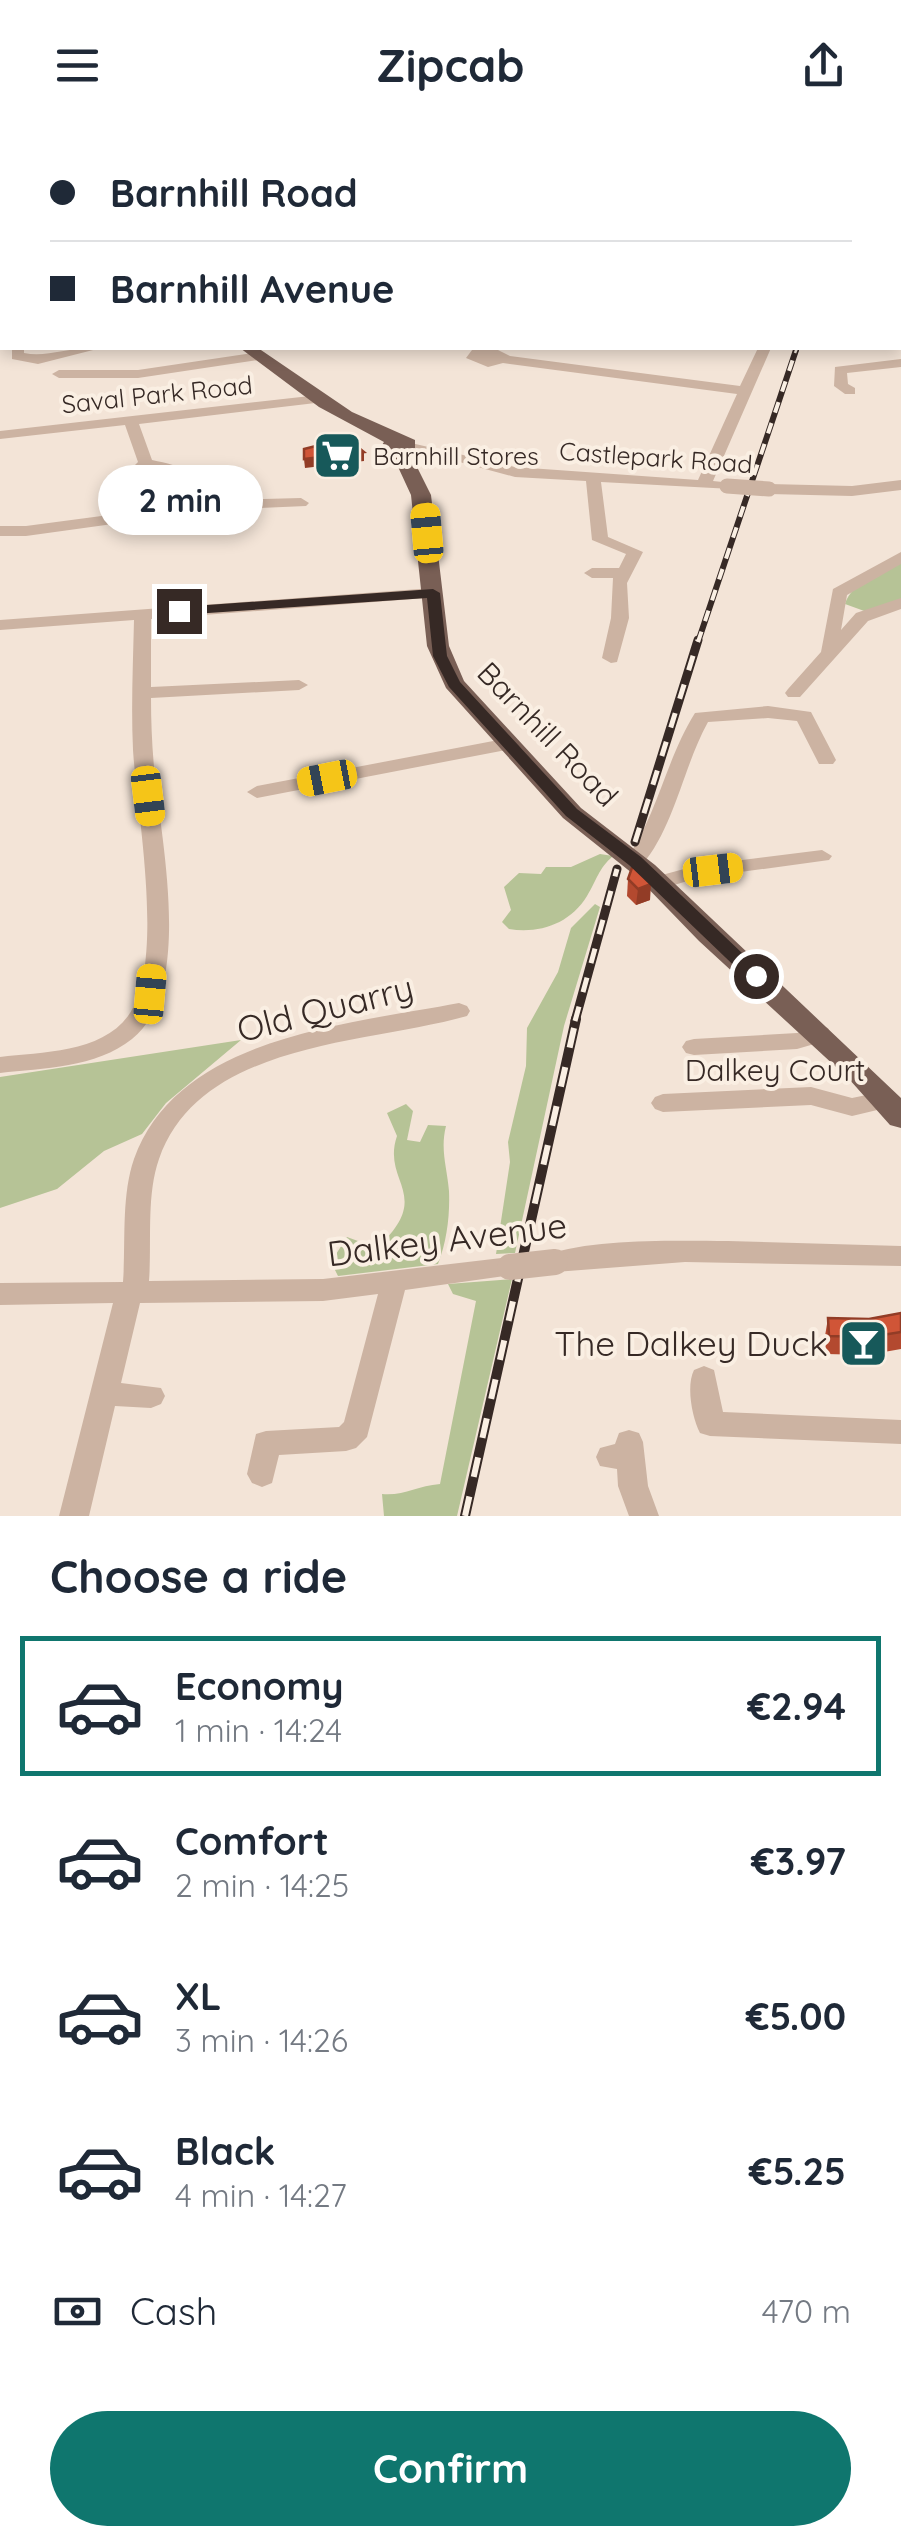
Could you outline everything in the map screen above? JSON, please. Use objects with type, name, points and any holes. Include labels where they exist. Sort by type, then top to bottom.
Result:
[{"type":"main road","points":[[254,352],[319,399],[402,447]]},
{"type":"main road","name":"Barnhill Road","points":[[402,447],[421,495],[438,646],[446,671],[572,813],[635,861],[894,1108]]},
{"type":"street","points":[[0,360],[16,350],[38,360],[85,350]]},
{"type":"street","points":[[704,484],[763,350]]},
{"type":"street","points":[[59,374],[138,374],[254,352]]},
{"type":"street","points":[[504,359],[745,391]]},
{"type":"street","points":[[850,390],[841,386],[840,370],[901,364]]},
{"type":"street","name":"Saval Park Road","points":[[0,436],[319,399]]},
{"type":"street","points":[[130,420],[146,463]]},
{"type":"street","name":"Castlepark Road","points":[[402,447],[515,472],[592,478],[852,491],[901,485]]},
{"type":"street","points":[[146,463],[198,480],[207,487],[214,506]]},
{"type":"street","points":[[116,517],[122,486],[146,463]]},
{"type":"street","points":[[592,478],[600,540],[635,552],[619,583],[620,618],[611,658]]},
{"type":"street","points":[[0,531],[26,532],[214,506],[301,503]]},
{"type":"street","points":[[828,652],[839,593],[901,558]]},
{"type":"street","points":[[592,573],[626,573]]},
{"type":"street","points":[[0,625],[433,593]]},
{"type":"street","points":[[794,692],[862,617],[901,603]]},
{"type":"street","points":[[836,612],[862,617]]},
{"type":"street","points":[[0,1065],[95,1050],[127,1031],[147,1005],[159,886],[144,766],[144,613]]},
{"type":"street","points":[[141,693],[299,685]]},
{"type":"street","points":[[635,861],[646,848],[684,749],[702,717],[768,712],[804,716],[826,760]]},
{"type":"street","points":[[256,792],[509,744]]},
{"type":"street","points":[[658,884],[695,872],[822,856]]},
{"type":"street","name":"Old Quarry","points":[[74,1516],[136,1284],[146,1159],[176,1106],[212,1078],[250,1059],[459,1011]]},
{"type":"street","points":[[694,1047],[797,1041],[820,1034]]},
{"type":"street","name":"Dalkey Court","points":[[663,1103],[810,1096],[852,1107],[894,1108]]},
{"type":"street","name":"Dalkey Avenue","points":[[0,1294],[310,1291],[625,1252],[695,1250],[901,1256]]},
{"type":"street","points":[[262,1474],[266,1443],[346,1438],[357,1428],[394,1282]]},
{"type":"street","points":[[704,1378],[710,1424],[901,1432]]},
{"type":"street","points":[[104,1394],[151,1396]]},
{"type":"street","points":[[623,1452],[644,1516]]},
{"type":"green space","points":[[159,469],[190,479],[207,501],[127,510],[125,498],[137,476]]},
{"type":"green space","points":[[901,562],[901,599],[867,612],[845,604],[861,584]]},
{"type":"green space","points":[[600,854],[613,856],[572,914],[553,925],[531,930],[509,929],[502,922],[511,910],[504,887],[519,873],[541,874],[546,867],[571,867]]},
{"type":"green space","points":[[595,904],[600,907],[564,1026],[515,1253],[496,1254],[510,1162],[508,1142],[526,1066],[527,1028],[558,972],[571,928]]},
{"type":"green space","points":[[241,1040],[166,1103],[142,1134],[104,1151],[57,1189],[0,1208],[0,1077]]},
{"type":"green space","points":[[406,1104],[413,1111],[407,1140],[420,1142],[428,1125],[446,1126],[449,1209],[438,1264],[338,1276],[331,1262],[347,1237],[377,1248],[394,1230],[402,1214],[405,1201],[394,1152],[397,1136],[387,1113]]},
{"type":"green space","points":[[512,1279],[457,1516],[384,1516],[382,1494],[440,1484],[476,1301],[453,1294],[448,1284]]},
{"type":"building","points":[[347,438],[364,452],[304,459],[304,449]]},
{"type":"building","points":[[634,862],[651,884],[638,889],[628,879]]},
{"type":"building","points":[[901,1313],[901,1332],[870,1337],[829,1336],[828,1318],[869,1319]]},
{"type":"railway","points":[[698,642],[796,350]]},
{"type":"railway","points":[[635,842],[698,640]]},
{"type":"railway","points":[[575,1021],[617,869]]},
{"type":"railway","points":[[465,1516],[576,1019]]},
{"type":"place","name":"Barnhill Stores","points":[[338,455]]},
{"type":"place","name":"The Dalkey Duck","points":[[863,1343]]},
{"type":"route","points":[[179,611],[433,593],[440,656],[454,684],[572,813],[635,861],[756,976]]}]
